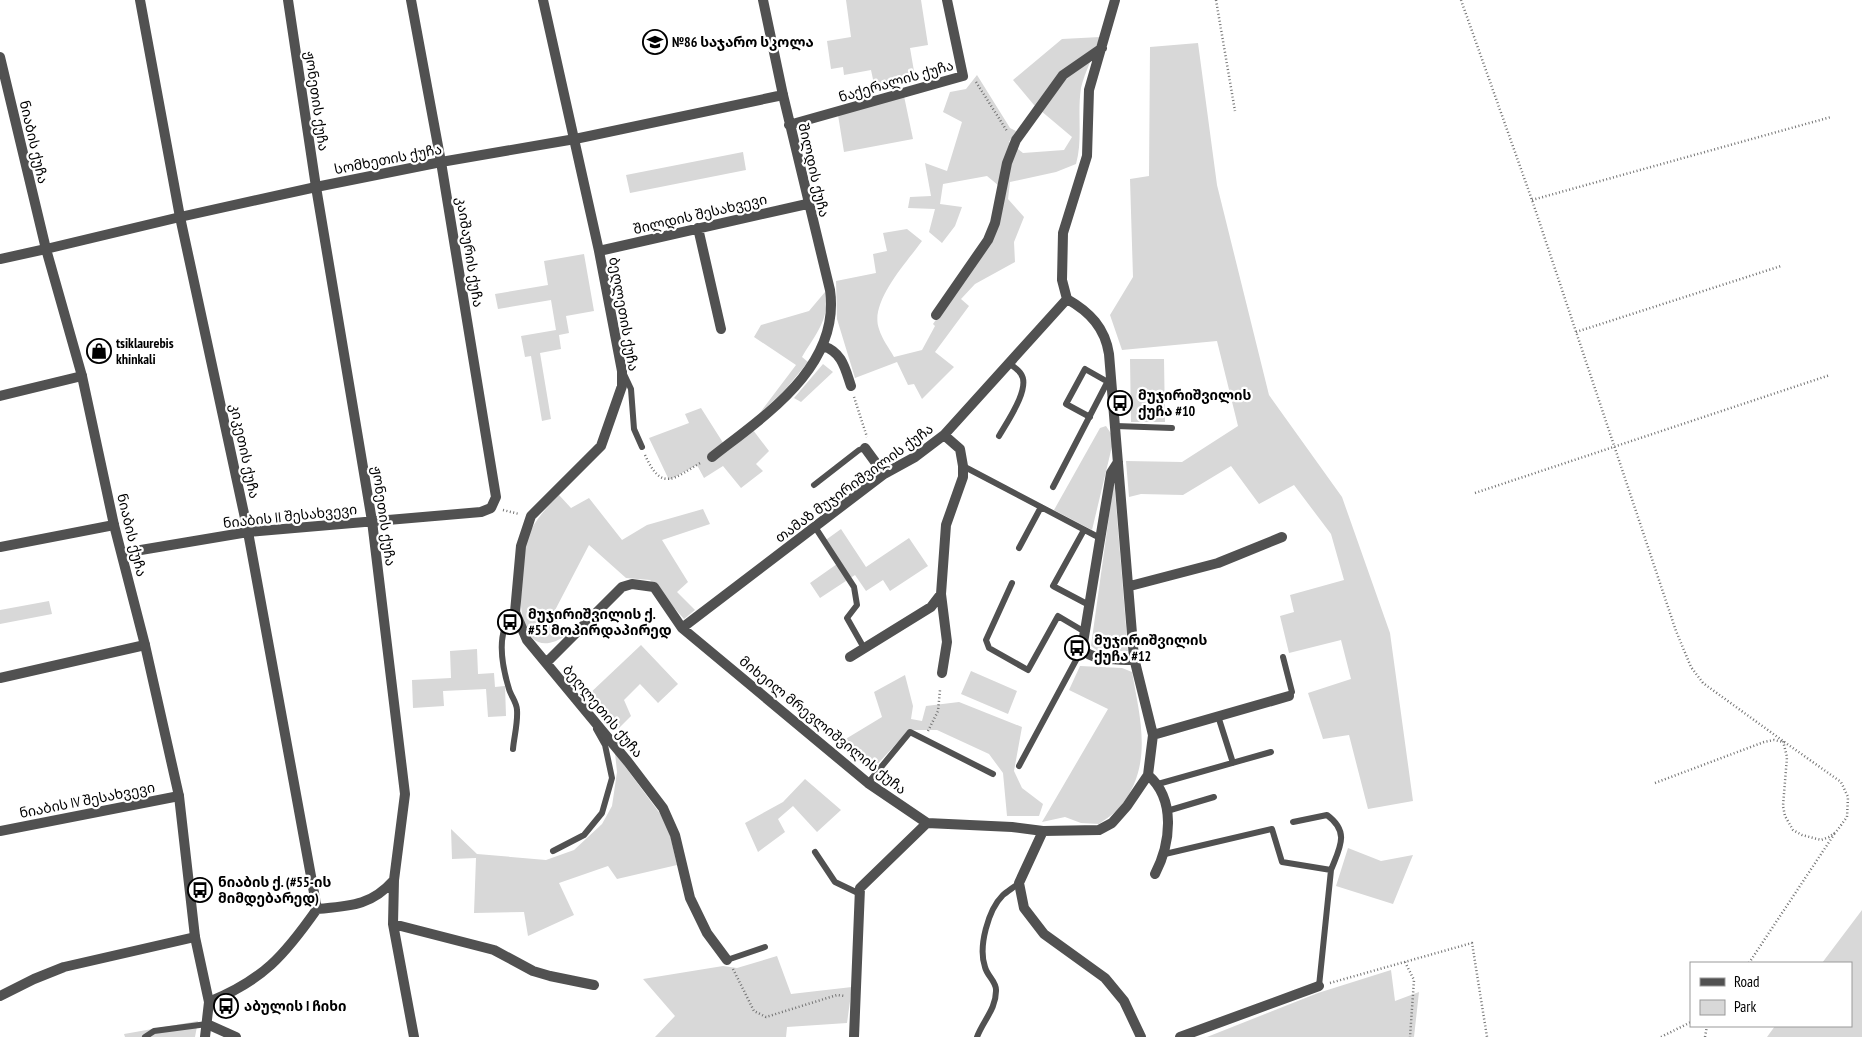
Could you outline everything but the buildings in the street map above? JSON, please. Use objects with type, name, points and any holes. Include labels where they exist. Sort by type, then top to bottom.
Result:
[{"type":"street","name":"კიკეთის ქუჩა","points":[[140,0],[180,217],[248,532],[317,909]]},
{"type":"street","name":"ჟონეთის ქუჩა","points":[[288,0],[316,188],[372,521],[405,794],[394,880],[393,924],[414,1037]]},
{"type":"street","name":"კაიშაურის ქუჩა","points":[[411,0],[441,162],[496,497],[491,508]]},
{"type":"street","name":"ბეღლეთის ქუჩა","points":[[543,0],[599,251],[622,371],[622,386],[600,446],[531,516],[521,546],[515,612],[527,640],[663,808],[675,835],[690,898],[707,933],[727,960]]},
{"type":"street","name":"შილდის ქუჩა","points":[[712,457],[772,410],[808,370],[823,346],[831,315],[831,300],[763,0]]},
{"type":"street","name":"ნაქერალის ქუჩა","points":[[790,125],[963,76],[947,0]]},
{"type":"street","points":[[854,1037],[858,893],[860,888],[927,823],[1012,827],[1043,831],[1099,830],[1112,823],[1127,806],[1148,775],[1153,735],[1134,658],[1130,586],[1107,342],[1100,326],[1080,307],[1067,299],[1062,280],[1063,233],[1087,156],[1089,90],[1115,0]]},
{"type":"street","points":[[936,315],[988,240],[995,223],[1007,163],[1016,140],[1063,75],[1102,48]]},
{"type":"street","name":"ნიაბის ქუჩა","points":[[0,57],[46,249],[82,376],[114,525],[123,553],[179,796],[195,937],[209,1002],[205,1037]]},
{"type":"street","name":"სომხეთის ქუჩა","points":[[0,259],[180,217],[316,188],[441,162],[575,139],[783,94]]},
{"type":"street","name":"შილდის შესახვევი","points":[[599,251],[808,204]]},
{"type":"street","points":[[698,228],[721,329]]},
{"type":"street","name":"თამაზ მუჯირიშვილის ქუჩა","points":[[682,628],[816,528],[884,474],[915,457],[944,435],[1067,299]]},
{"type":"street","points":[[823,346],[836,351],[851,386]]},
{"type":"street","points":[[0,396],[82,376]]},
{"type":"street","points":[[942,673],[947,642],[941,594],[946,525],[963,477],[960,449],[944,435]]},
{"type":"street","points":[[867,445],[884,474]]},
{"type":"street","points":[[1118,462],[1111,474],[1082,649],[1088,656],[1129,660],[1134,658]]},
{"type":"street","name":"ნიაბის II შესახვევი","points":[[123,553],[248,532],[481,512],[491,508]]},
{"type":"street","points":[[0,547],[114,525]]},
{"type":"street","points":[[1130,586],[1218,564],[1282,537]]},
{"type":"street","name":"მიხეილ მრევლიშვილის ქუჩა","points":[[546,663],[622,587],[632,584],[654,587],[682,628],[868,783],[927,823]]},
{"type":"street","points":[[850,657],[931,607],[941,594]]},
{"type":"street","points":[[0,678],[145,645]]},
{"type":"street","points":[[1153,735],[1289,696]]},
{"type":"street","points":[[1148,775],[1158,784],[1164,796],[1167,811],[1165,854],[1155,874]]},
{"type":"street","name":"ნიაბის IV შესახვევი","points":[[0,831],[179,796]]},
{"type":"street","points":[[1043,831],[1019,883],[1024,908],[1044,934],[1105,978],[1124,1001],[1141,1037]]},
{"type":"street","points":[[209,1002],[249,983],[272,965],[289,948],[317,909],[359,905],[382,894],[394,880]]},
{"type":"street","points":[[393,924],[494,950],[533,971],[594,985]]},
{"type":"street","points":[[0,996],[64,967],[195,937]]},
{"type":"street","points":[[1180,1037],[1319,986]]},
{"type":"street","points":[[207,1024],[236,1037]]},
{"type":"lane","points":[[999,436],[1023,393],[1024,382],[1021,374],[1009,364]]},
{"type":"lane","points":[[1053,487],[1090,417],[1109,379],[1085,370],[1066,404],[1090,417]]},
{"type":"lane","points":[[622,371],[631,389],[634,429],[642,447]]},
{"type":"lane","points":[[1116,426],[1172,428]]},
{"type":"lane","points":[[814,485],[867,445]]},
{"type":"lane","points":[[963,466],[1100,538]]},
{"type":"lane","points":[[1019,548],[1041,507]]},
{"type":"lane","points":[[816,528],[856,590],[857,605],[847,618],[864,648]]},
{"type":"lane","points":[[1084,530],[1054,586],[1089,605]]},
{"type":"lane","points":[[1012,583],[986,640],[989,648],[1028,670],[1058,616],[1085,632]]},
{"type":"lane","points":[[513,749],[517,709],[509,688],[504,664],[503,633],[508,619],[515,612]]},
{"type":"lane","points":[[1019,766],[1082,649]]},
{"type":"lane","points":[[1283,658],[1292,692],[1289,696]]},
{"type":"lane","points":[[553,850],[584,836],[602,813],[612,778],[605,745],[588,714]]},
{"type":"lane","points":[[1218,716],[1233,763]]},
{"type":"lane","points":[[868,783],[910,732],[993,774]]},
{"type":"lane","points":[[1158,784],[1271,752]]},
{"type":"lane","points":[[1167,811],[1214,797]]},
{"type":"lane","points":[[1293,822],[1326,815],[1336,822],[1342,833],[1340,846],[1331,870],[1319,986]]},
{"type":"lane","points":[[1165,854],[1272,829],[1282,862],[1331,870]]},
{"type":"lane","points":[[815,852],[835,882],[858,893]]},
{"type":"lane","points":[[977,1037],[989,1015],[996,993],[996,988],[985,970],[982,948],[993,912],[1002,896],[1019,883]]},
{"type":"lane","points":[[727,960],[765,948]]},
{"type":"lane","points":[[145,1037],[154,1031],[207,1024]]},
{"type":"path","points":[[1216,0],[1236,111]]},
{"type":"path","points":[[1461,0],[1532,200],[1676,631],[1691,667],[1703,683],[1840,782],[1845,789],[1849,806],[1847,817],[1750,962]]},
{"type":"path","points":[[976,82],[1007,131]]},
{"type":"path","points":[[1532,200],[1831,117]]},
{"type":"path","points":[[1576,332],[1781,266]]},
{"type":"path","points":[[1475,492],[1830,376]]},
{"type":"path","points":[[851,386],[867,445]]},
{"type":"path","points":[[642,447],[651,469],[660,479],[669,480],[712,457]]},
{"type":"path","points":[[491,508],[531,516]]},
{"type":"path","points":[[934,721],[938,711],[940,690]]},
{"type":"path","points":[[1655,783],[1764,742],[1774,740],[1783,742]]},
{"type":"path","points":[[1783,742],[1787,758],[1783,806],[1788,823],[1793,830],[1813,839],[1821,840],[1836,832]]},
{"type":"path","points":[[1319,986],[1472,943],[1488,1037]]},
{"type":"path","points":[[727,960],[754,1011],[766,1017],[837,995],[856,996]]},
{"type":"path","points":[[1405,962],[1414,980],[1410,1037]]},
{"type":"path","points":[[1661,1037],[1690,1022]]},
{"type":"green space","points":[[846,0],[921,0],[928,45],[910,48],[915,77],[874,84],[871,70],[844,75],[843,67],[831,69],[827,41],[851,37]]},
{"type":"green space","points":[[1100,37],[1081,88],[1079,145],[1076,164],[1056,172],[1010,182],[1008,199],[1024,217],[1014,242],[1015,262],[975,284],[961,299],[969,306],[935,352],[954,367],[922,399],[914,384],[908,385],[897,362],[855,378],[837,319],[836,281],[876,273],[873,254],[887,251],[883,233],[907,229],[922,241],[891,283],[879,307],[877,318],[880,333],[894,357],[922,350],[935,326],[933,324],[992,238],[1004,190],[987,176],[943,184],[940,204],[962,207],[955,226],[942,243],[929,232],[935,209],[908,208],[910,197],[931,196],[925,163],[947,171],[962,122],[943,112],[950,92],[966,89],[977,75],[1010,128],[1016,131],[1009,142],[1023,153],[1064,150],[1072,137],[1034,105],[1013,80],[1062,39]]},
{"type":"green space","points":[[1198,43],[1217,185],[1269,395],[1342,497],[1390,633],[1413,801],[1368,809],[1349,735],[1323,739],[1308,693],[1351,679],[1341,640],[1289,653],[1280,616],[1294,612],[1290,595],[1344,580],[1331,534],[1294,485],[1259,504],[1231,466],[1183,495],[1141,494],[1129,497],[1126,461],[1182,462],[1238,426],[1217,341],[1122,350],[1110,315],[1133,277],[1130,179],[1149,176],[1150,47]]},
{"type":"green space","points":[[904,96],[913,139],[844,152],[838,115]]},
{"type":"green space","points":[[743,152],[746,170],[630,193],[626,175]]},
{"type":"green space","points":[[584,254],[594,311],[566,316],[569,333],[559,335],[561,349],[540,353],[551,419],[542,421],[531,356],[525,357],[521,336],[556,330],[551,300],[498,309],[495,294],[548,285],[544,261]]},
{"type":"green space","points":[[825,292],[826,310],[824,318],[817,334],[802,357],[808,362],[785,390],[759,414],[796,365],[754,337],[761,325],[809,311]]},
{"type":"green space","points":[[1130,359],[1164,359],[1165,422],[1131,422]]},
{"type":"green space","points":[[823,364],[833,372],[801,402],[794,398]]},
{"type":"green space","points":[[701,408],[727,449],[753,430],[769,451],[756,464],[763,471],[741,488],[723,466],[704,478],[697,465],[669,480],[649,438],[689,423],[685,414]]},
{"type":"green space","points":[[1106,426],[1114,438],[1092,530],[1054,510],[1100,428]]},
{"type":"green space","points":[[1114,480],[1128,651],[1098,651],[1091,646]]},
{"type":"green space","points":[[559,495],[571,508],[589,498],[622,540],[647,525],[703,509],[710,524],[662,540],[688,582],[677,592],[695,610],[684,619],[650,580],[626,578],[589,545],[552,616],[568,634],[551,643],[538,642],[529,633],[523,619],[520,584],[523,553],[528,536],[536,521]]},
{"type":"green space","points":[[841,529],[866,567],[909,538],[928,566],[890,591],[883,580],[866,591],[855,575],[820,598],[810,583],[837,564],[823,542]]},
{"type":"green space","points":[[49,601],[52,614],[0,624],[0,610]]},
{"type":"green space","points":[[641,645],[678,684],[658,703],[640,684],[624,700],[631,716],[618,729],[587,696]]},
{"type":"green space","points":[[477,649],[478,674],[494,673],[495,687],[505,686],[506,716],[488,717],[486,689],[443,691],[444,706],[413,708],[412,680],[451,678],[450,651]]},
{"type":"green space","points":[[1080,666],[1122,668],[1132,672],[1142,741],[1137,775],[1131,791],[1120,807],[1099,824],[1081,823],[1065,817],[1042,822],[1108,709],[1069,690]]},
{"type":"green space","points":[[971,671],[1017,691],[1008,714],[961,694]]},
{"type":"green space","points":[[905,675],[913,706],[911,719],[922,721],[926,706],[959,702],[1022,727],[1014,771],[1022,788],[1043,804],[1039,816],[1007,816],[1003,773],[989,754],[937,730],[909,730],[872,770],[851,755],[844,740],[882,717],[874,692]]},
{"type":"green space","points":[[615,753],[661,815],[670,834],[677,865],[617,879],[608,866],[559,883],[574,915],[528,936],[524,912],[474,913],[476,858],[452,859],[451,829],[477,854],[546,860],[574,850],[602,824],[612,806],[617,772]]},
{"type":"green space","points":[[805,779],[841,810],[817,832],[793,806],[778,819],[785,832],[758,852],[745,823],[783,802]]},
{"type":"green space","points":[[1348,848],[1381,861],[1413,855],[1393,904],[1336,886]]},
{"type":"green space","points":[[1862,910],[1862,1037],[1767,1037],[1774,1027],[1852,1027],[1852,962],[1823,962]]},
{"type":"green space","points":[[777,956],[791,994],[852,987],[847,1023],[787,1027],[786,1037],[655,1037],[675,1016],[643,979],[723,966],[737,968]]},
{"type":"green space","points":[[1391,970],[1395,1001],[1419,992],[1414,1037],[1207,1037],[1318,993]]},
{"type":"green space","points":[[198,1021],[195,1037],[125,1037],[124,1034]]},
{"type":"place","name":"№86 საჯარო სკოლა","points":[[655,42]]},
{"type":"place","name":"tsiklaurebis khinkali","points":[[99,351]]},
{"type":"place","name":"მუჯირიშვილის ქუჩა #10","points":[[1120,403]]},
{"type":"place","name":"მუჯირიშვილის ქ. #55 მოპირდაპირედ","points":[[510,622]]},
{"type":"place","name":"მუჯირიშვილის ქუჩა #12","points":[[1077,648]]},
{"type":"place","name":"ნიაბის ქ. (#55-ის მიმდებარედ)","points":[[200,890]]},
{"type":"place","name":"აბულის I ჩიხი","points":[[226,1006]]}]
